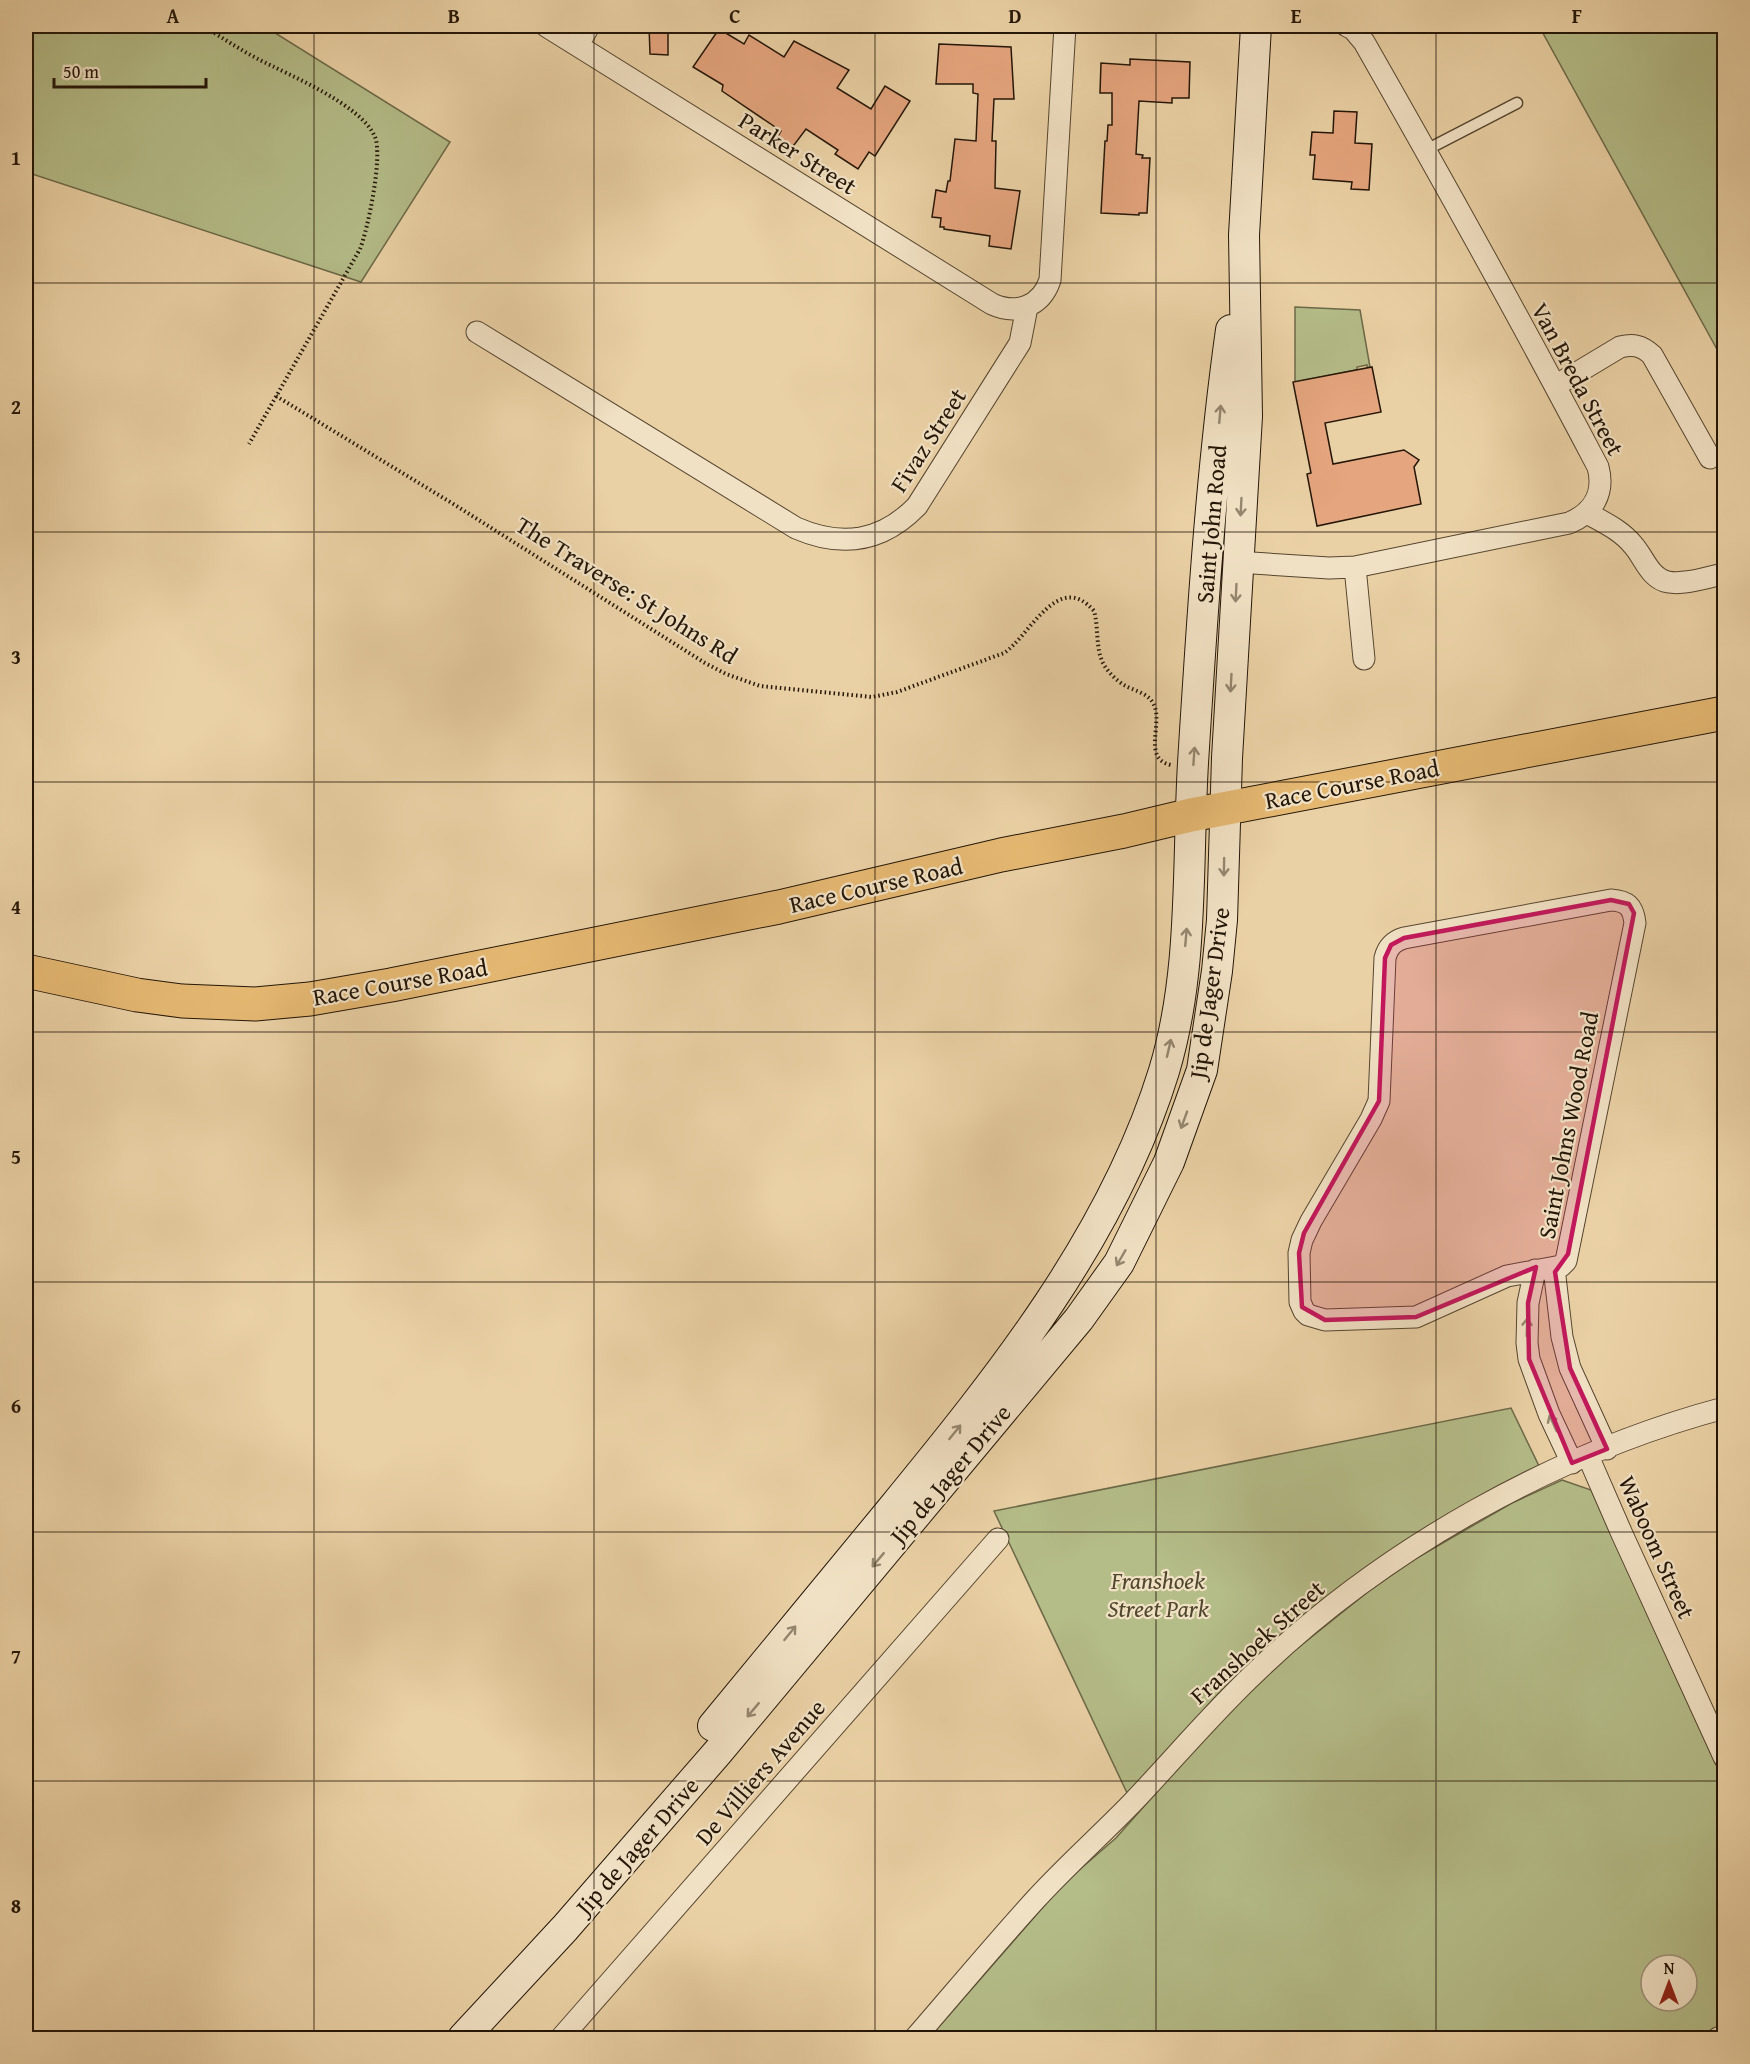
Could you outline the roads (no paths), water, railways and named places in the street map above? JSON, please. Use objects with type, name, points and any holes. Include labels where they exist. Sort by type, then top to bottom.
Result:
[{"type":"main road","name":"Saint John Road","points":[[1225,808],[1237,562],[1247,416],[1244,235],[1256,26]]},
{"type":"main road","name":"Saint John Road","points":[[1191,815],[1206,577],[1221,398],[1244,235]]},
{"type":"main road","name":"Race Course Road","points":[[26,971],[137,995],[182,1001],[255,1004],[310,999],[391,986],[779,907],[1001,855],[1225,808],[1725,713]]},
{"type":"main road","name":"Jip de Jager Drive","points":[[464,2038],[565,1928],[718,1752],[1080,1319],[1119,1263],[1169,1162],[1202,1070],[1217,971],[1224,872],[1225,808]]},
{"type":"main road","name":"Jip de Jager Drive","points":[[464,2038],[491,1998],[526,1954],[965,1420],[1046,1310],[1075,1264],[1104,1212],[1140,1135],[1164,1071],[1181,995],[1191,870],[1191,815]]},
{"type":"street","name":"Parker Street","points":[[546,26],[992,304],[1009,310],[1027,307]]},
{"type":"street","points":[[578,45],[589,26]]},
{"type":"street","points":[[1027,307],[1044,293],[1051,273],[1065,26]]},
{"type":"street","name":"Van Breda Street","points":[[1347,26],[1353,29],[1364,42],[1426,150],[1598,467],[1599,492],[1587,513]]},
{"type":"street","name":"Fivaz Street","points":[[477,332],[796,528],[825,538],[847,540],[883,532],[896,525],[917,506],[1020,343],[1027,307]]},
{"type":"street","points":[[1555,386],[1620,347],[1639,346],[1652,356],[1710,458]]},
{"type":"street","points":[[1237,562],[1329,568],[1355,567],[1569,523],[1587,513],[1618,530],[1633,543],[1655,576],[1661,579],[1678,582],[1725,574]]},
{"type":"street","points":[[1355,567],[1364,659]]},
{"type":"street","name":"Saint Johns Wood Road","points":[[1611,900],[1621,901],[1629,904],[1634,913],[1635,923],[1568,1254],[1561,1266],[1545,1269],[1507,1276],[1416,1317],[1325,1320],[1308,1315],[1302,1307],[1299,1253],[1304,1233],[1371,1119],[1379,1101],[1385,958],[1391,945],[1404,938],[1611,900]]},
{"type":"street","points":[[1545,1269],[1528,1303],[1528,1359],[1549,1414],[1589,1456]]},
{"type":"street","points":[[1545,1269],[1589,1456]]},
{"type":"street","name":"Franshoek Street","points":[[915,2038],[1042,1893],[1132,1803],[1215,1712],[1296,1635],[1351,1591],[1423,1541],[1512,1491],[1589,1456],[1656,1430],[1725,1408]]},
{"type":"street","name":"Waboom Street","points":[[1589,1456],[1627,1545],[1725,1757]]},
{"type":"street","name":"De Villiers Avenue","points":[[561,2038],[998,1539]]},
{"type":"street","points":[[1718,2038],[1725,2036]]},
{"type":"lane","points":[[1426,150],[1517,104]]},
{"type":"park label","name":"Franshoek Street Park","points":[[1158,1594]]}]
